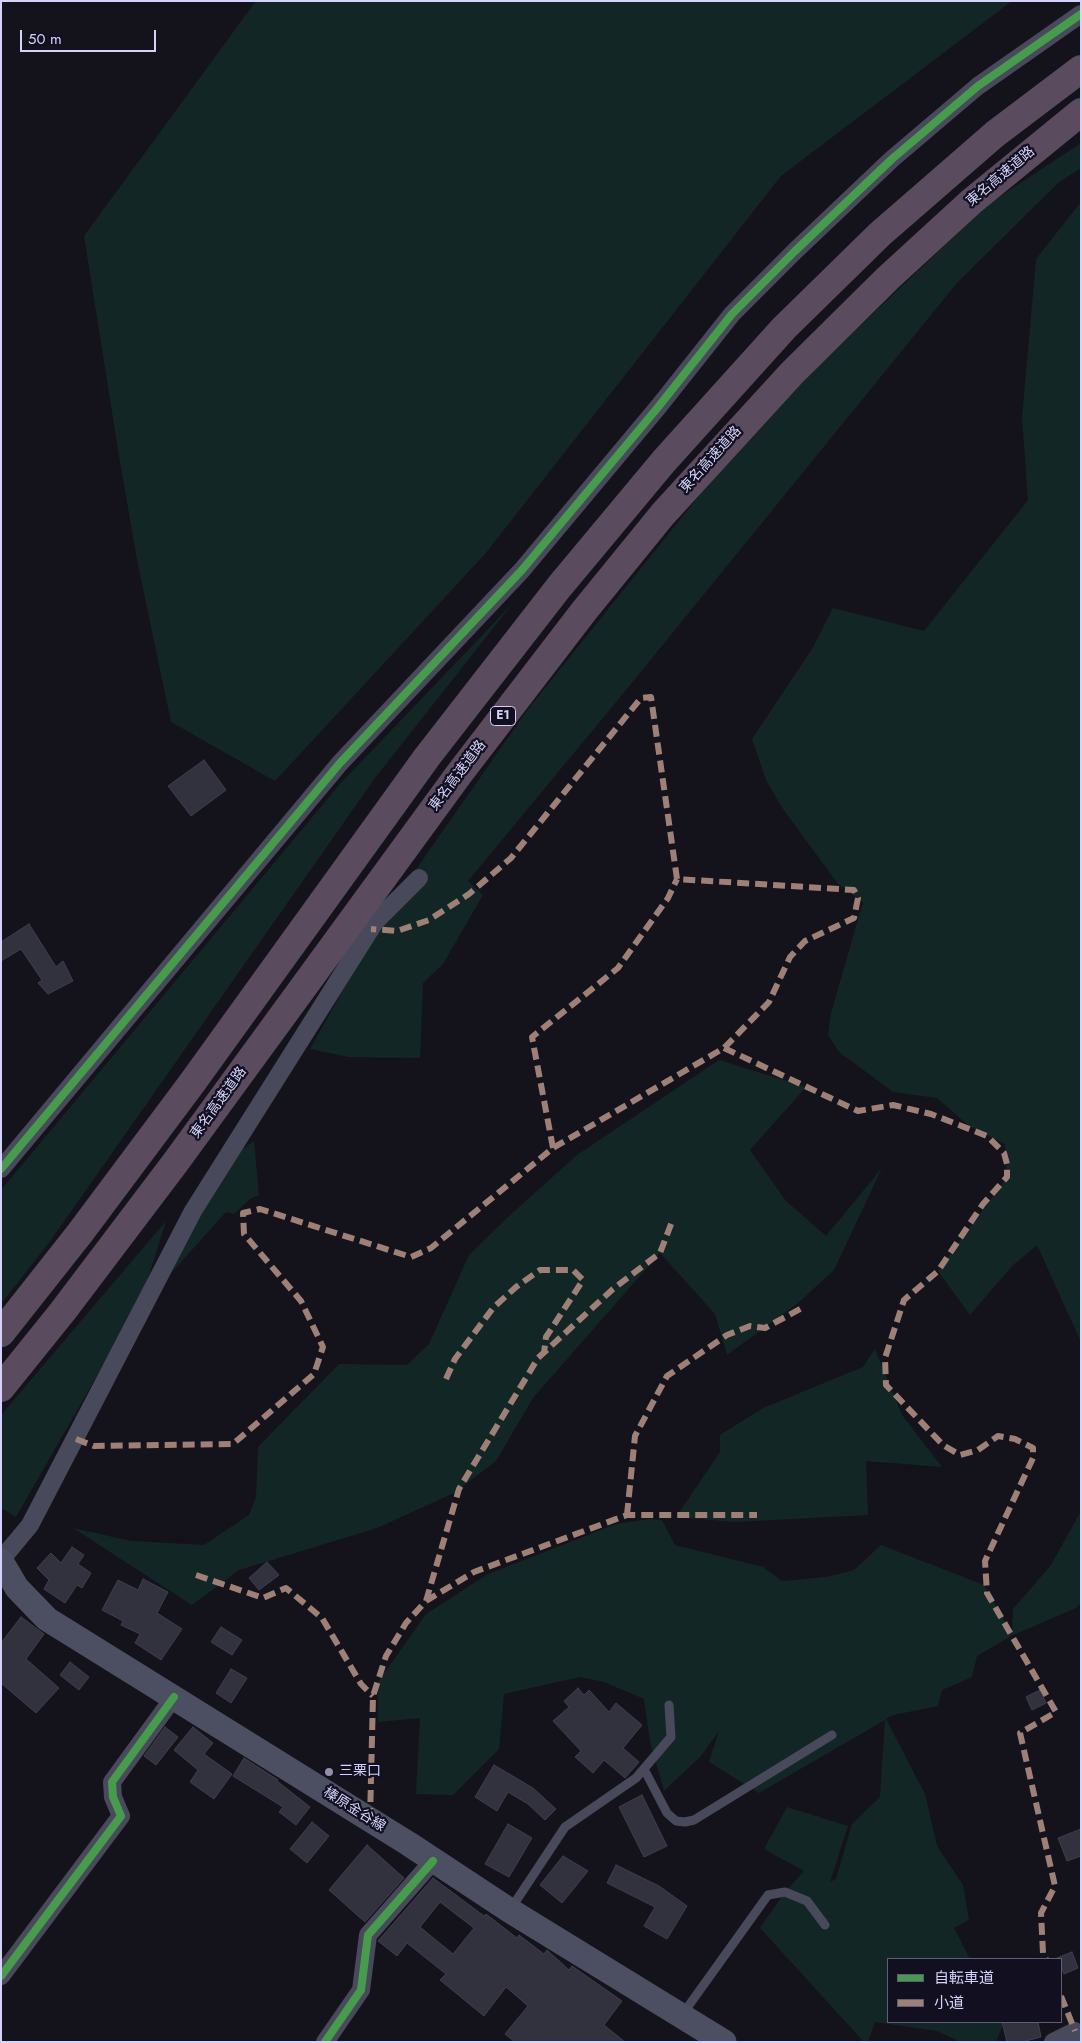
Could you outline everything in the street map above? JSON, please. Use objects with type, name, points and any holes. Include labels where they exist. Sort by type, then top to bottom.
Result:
[{"type":"highway","name":"E1","points":[[1,1333],[80,1233],[192,1083],[427,757],[560,587],[664,461],[784,328],[880,234],[995,134],[1081,69]]},
{"type":"highway","name":"東名高速道路","points":[[1,1388],[63,1311],[175,1163],[464,766],[578,618],[663,514],[792,373],[888,278],[972,201],[1081,112]]},
{"type":"main road","name":"榛原金谷線","points":[[1,1560],[17,1588],[47,1619],[724,2042]]},
{"type":"street","points":[[1,1169],[340,763],[522,570],[659,406],[732,314],[794,251],[892,159],[978,86],[1081,14]]},
{"type":"street","points":[[1,1560],[30,1525],[193,1211],[376,922],[419,878]]},
{"type":"street","points":[[1,1976],[121,1816],[113,1797],[112,1782],[174,1697]]},
{"type":"street","points":[[325,2042],[361,1990],[368,1935],[433,1861]]},
{"type":"street","points":[[1053,2042],[1075,2031],[1081,2039]]},
{"type":"lane","points":[[510,1910],[565,1827],[636,1778],[671,1737],[669,1705]]},
{"type":"lane","points":[[644,1769],[667,1812],[676,1821],[685,1822],[694,1820],[832,1735]]},
{"type":"lane","points":[[682,2015],[768,1895],[785,1892],[807,1901],[825,1925]]},
{"type":"green space","points":[[256,1],[1012,1],[781,176],[485,554],[275,781],[171,722],[137,560],[84,236]]},
{"type":"green space","points":[[1081,143],[1081,168],[1058,183],[957,283],[468,881],[483,895],[443,964],[423,983],[420,1058],[349,1057],[310,1049],[389,908],[528,709],[755,426],[987,205]]},
{"type":"green space","points":[[1081,202],[1081,1342],[1037,1245],[1012,1266],[970,1315],[938,1271],[1007,1177],[1005,1144],[969,1126],[937,1098],[893,1092],[839,1052],[828,1035],[831,1013],[863,902],[838,884],[783,809],[766,780],[752,739],[812,649],[833,608],[924,631],[1028,500],[1022,418],[1036,259]]},
{"type":"green space","points":[[513,603],[375,778],[51,1240],[1,1304],[1,1190],[340,784]]},
{"type":"green space","points":[[719,1060],[806,1087],[750,1150],[786,1201],[826,1236],[882,1168],[834,1270],[797,1304],[727,1355],[715,1314],[660,1253],[533,1398],[496,1461],[454,1493],[377,1528],[239,1570],[192,1605],[73,1528],[131,1541],[204,1545],[249,1515],[256,1497],[258,1447],[339,1364],[407,1365],[429,1344],[469,1255],[577,1155]]},
{"type":"green space","points":[[254,1141],[259,1195],[250,1199],[234,1214],[226,1212],[172,1272],[195,1219],[241,1150]]},
{"type":"green space","points":[[166,1221],[142,1297],[16,1517],[1,1508],[1,1415]]},
{"type":"green space","points":[[875,1349],[902,1415],[942,1467],[866,1461],[868,1515],[735,1522],[676,1517],[720,1452],[720,1435],[763,1408],[863,1367]]},
{"type":"green space","points":[[1081,1511],[1081,1603],[1076,1608],[1013,1635],[977,1656],[972,1677],[942,1690],[938,1706],[893,1715],[886,1719],[925,1794],[937,1846],[963,1885],[969,1920],[954,1928],[969,1958],[887,1958],[887,2023],[1004,2023],[996,2042],[961,2042],[937,2031],[875,2022],[868,2042],[864,2042],[760,1928],[785,1892],[804,1871],[764,1849],[787,1807],[848,1826],[830,1882],[836,1879],[852,1824],[880,1797],[885,1720],[759,1793],[709,1762],[719,1731],[701,1756],[664,1791],[650,1742],[644,1699],[604,1682],[580,1677],[504,1694],[499,1749],[453,1795],[416,1794],[420,1718],[378,1722],[378,1682],[426,1614],[488,1574],[616,1524],[650,1519],[662,1520],[675,1545],[763,1567],[782,1581],[826,1577],[854,1570],[881,1545],[984,1585],[1012,1634],[1013,1609],[1051,1565]]},
{"type":"building","points":[[204,760],[226,790],[191,816],[168,786]]},
{"type":"building","points":[[29,924],[56,967],[63,961],[73,981],[48,994],[38,983],[42,980],[21,949],[1,961],[1,942]]},
{"type":"building","points":[[72,1547],[84,1555],[78,1564],[91,1573],[82,1588],[77,1585],[65,1603],[44,1589],[49,1580],[37,1568],[51,1553],[61,1563]]},
{"type":"building","points":[[267,1562],[279,1575],[259,1590],[249,1578]]},
{"type":"building","points":[[143,1579],[168,1592],[157,1613],[182,1629],[161,1660],[135,1643],[140,1634],[121,1625],[123,1621],[102,1610],[118,1580],[138,1590]]},
{"type":"building","points":[[21,1617],[44,1634],[26,1659],[59,1688],[36,1713],[1,1683],[1,1643]]},
{"type":"building","points":[[221,1627],[242,1640],[232,1655],[211,1642]]},
{"type":"building","points":[[70,1662],[89,1677],[79,1690],[60,1675]]},
{"type":"building","points":[[231,1669],[247,1678],[231,1703],[216,1693]]},
{"type":"building","points":[[578,1688],[584,1695],[589,1690],[609,1712],[616,1703],[642,1725],[623,1748],[639,1762],[625,1778],[604,1760],[593,1773],[575,1757],[581,1751],[553,1721],[569,1707],[564,1701]]},
{"type":"building","points":[[1040,1690],[1046,1703],[1032,1710],[1026,1697]]},
{"type":"building","points":[[165,1727],[178,1737],[156,1765],[144,1756]]},
{"type":"building","points":[[193,1727],[213,1743],[204,1754],[232,1774],[214,1799],[190,1782],[198,1770],[174,1750]]},
{"type":"building","points":[[244,1758],[278,1780],[310,1807],[296,1825],[279,1812],[283,1807],[233,1776]]},
{"type":"building","points":[[494,1765],[533,1788],[556,1809],[545,1820],[528,1804],[508,1792],[497,1811],[475,1797]]},
{"type":"building","points":[[642,1795],[667,1846],[644,1857],[619,1807]]},
{"type":"building","points":[[312,1822],[329,1836],[307,1863],[290,1849]]},
{"type":"building","points":[[508,1824],[532,1838],[509,1877],[485,1864]]},
{"type":"building","points":[[1081,1829],[1081,1856],[1067,1861],[1058,1838]]},
{"type":"building","points":[[367,1845],[404,1878],[365,1922],[329,1890]]},
{"type":"building","points":[[563,1856],[588,1871],[562,1903],[540,1885]]},
{"type":"building","points":[[616,1865],[659,1886],[687,1906],[667,1939],[644,1926],[655,1907],[607,1883]]},
{"type":"building","points":[[433,1878],[484,1916],[486,1914],[517,1938],[519,1935],[544,1954],[547,1950],[569,1970],[572,1966],[622,2001],[604,2025],[625,2042],[515,2042],[505,2034],[528,2006],[506,1987],[484,2016],[440,1980],[446,1974],[407,1943],[397,1956],[378,1941]],"holes":[[[440,1902],[474,1928],[453,1954],[420,1927]]]},
{"type":"building","points":[[1072,1952],[1078,1968],[1064,1974],[1062,1958],[1057,1958]]},
{"type":"building","points":[[1002,2023],[1038,2023],[1041,2037],[1022,2042],[1007,2042]]},
{"type":"marked path","points":[[76,1439],[94,1446],[233,1444],[314,1374],[323,1347],[301,1301],[244,1234],[243,1213],[260,1209],[411,1257],[431,1248],[553,1148],[724,1048],[769,1002],[790,957],[805,941],[854,918],[858,898],[854,890],[677,879],[651,697],[641,698],[511,858],[469,894],[429,920],[397,931],[371,929]]},
{"type":"marked path","points":[[553,1148],[532,1037],[618,968],[668,898],[677,879]]},
{"type":"marked path","points":[[724,1048],[858,1111],[893,1105],[931,1114],[987,1136],[1004,1153],[1007,1164],[1007,1177],[983,1204],[938,1271],[904,1300],[885,1358],[886,1385],[943,1445],[960,1455],[978,1450],[998,1436],[1015,1439],[1033,1448],[1033,1458],[985,1561],[987,1593],[1056,1712],[1020,1733],[1055,1886],[1041,1913],[1043,1953],[1046,1958]]},
{"type":"marked path","points":[[426,1601],[459,1489],[538,1358],[613,1289],[660,1253],[673,1219]]},
{"type":"marked path","points":[[446,1379],[455,1359],[493,1308],[516,1287],[540,1270],[573,1270],[583,1280],[546,1337],[544,1353]]},
{"type":"marked path","points":[[627,1515],[635,1436],[667,1376],[727,1335],[750,1326],[765,1328],[802,1308]]},
{"type":"marked path","points":[[370,1820],[373,1696],[386,1656],[406,1623],[426,1601],[474,1572],[627,1515],[757,1515]]},
{"type":"marked path","points":[[196,1575],[263,1598],[286,1588],[322,1618],[361,1684],[373,1696]]},
{"type":"marked path","points":[[1062,1998],[1075,2031]]},
{"type":"cycle path","points":[[1,1169],[340,763],[522,570],[659,406],[732,314],[892,159],[978,86],[1081,14]]},
{"type":"cycle path","points":[[1,1976],[121,1816],[113,1797],[112,1782],[174,1697]]},
{"type":"cycle path","points":[[325,2042],[361,1990],[368,1935],[433,1861]]},
{"type":"place","name":"三栗口","points":[[329,1772]]}]
